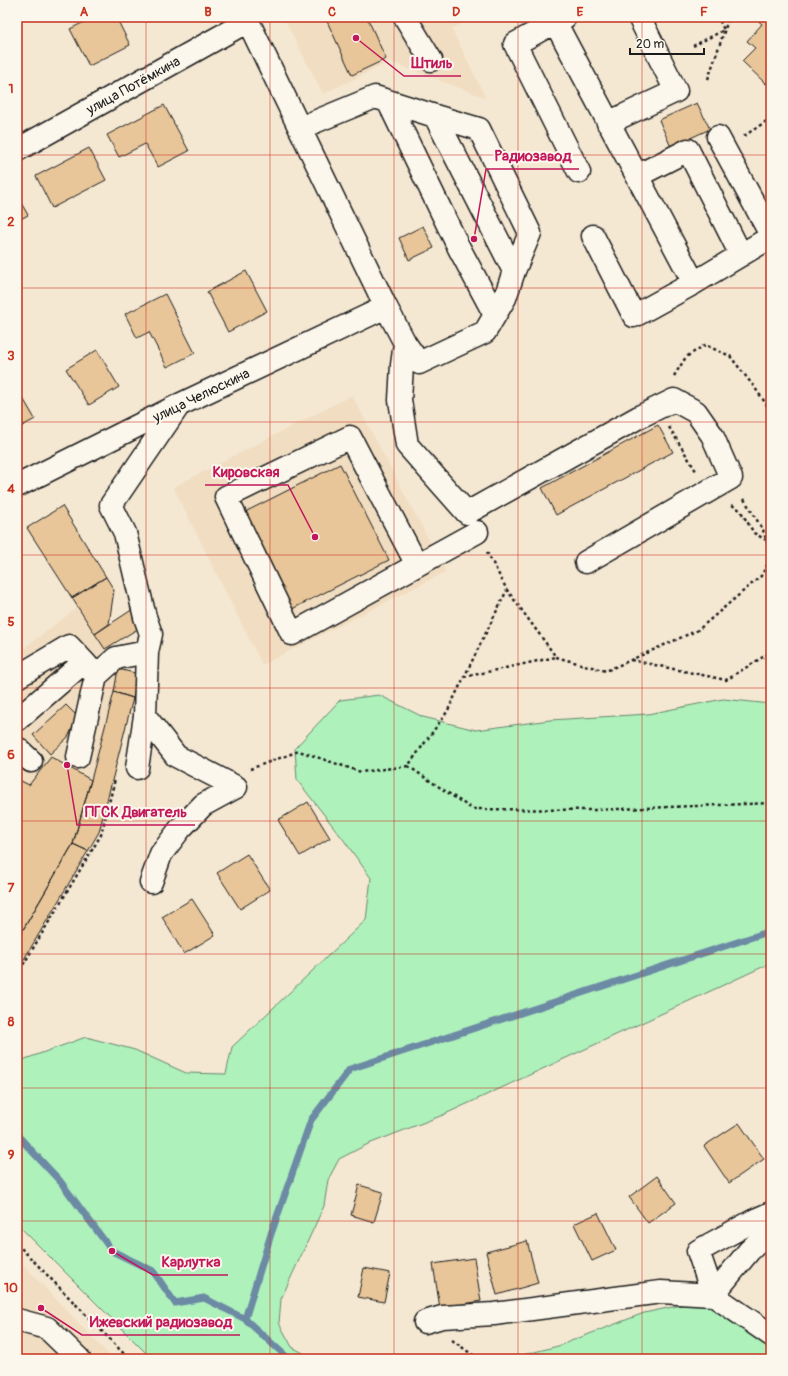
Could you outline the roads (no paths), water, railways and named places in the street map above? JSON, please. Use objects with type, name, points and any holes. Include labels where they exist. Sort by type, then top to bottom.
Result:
[{"type":"street","points":[[405,17],[431,60]]},
{"type":"street","points":[[608,123],[676,91],[639,17]]},
{"type":"street","points":[[247,19],[386,307],[405,343],[419,363],[485,332],[505,298],[514,271],[530,233],[479,129],[375,96],[300,128]]},
{"type":"street","name":"улица Потёмкина","points":[[17,150],[247,19]]},
{"type":"street","points":[[579,172],[515,44],[560,20],[608,123],[694,283]]},
{"type":"street","points":[[388,101],[459,248],[495,315]]},
{"type":"street","points":[[436,116],[514,271]]},
{"type":"street","points":[[593,236],[634,316],[694,283],[771,236],[718,137]]},
{"type":"street","points":[[637,176],[688,150],[741,255]]},
{"type":"street","name":"улица Челюскина","points":[[17,486],[179,405],[386,307]]},
{"type":"street","points":[[405,343],[400,400],[407,445],[467,513],[639,417],[674,400],[696,412],[712,435],[731,478],[586,562]]},
{"type":"street","points":[[137,768],[145,716],[147,652],[151,634],[144,617],[125,533],[111,505],[179,405]]},
{"type":"street","points":[[417,565],[350,437],[226,498],[292,634],[477,532]]},
{"type":"street","points":[[17,677],[69,646],[90,669]]},
{"type":"street","points":[[17,720],[90,669],[116,658],[147,652]]},
{"type":"street","points":[[78,757],[90,669]]},
{"type":"street","points":[[145,716],[176,756],[236,786],[203,805],[180,829],[161,854],[151,882]]},
{"type":"street","points":[[713,1295],[698,1252],[753,1221],[771,1213]]},
{"type":"street","points":[[713,1295],[749,1251],[771,1230]]},
{"type":"street","points":[[425,1322],[442,1317],[494,1314],[661,1292],[713,1295],[771,1335]]},
{"type":"street","points":[[17,1320],[47,1328],[79,1359]]},
{"type":"waterway","points":[[245,1319],[271,1234],[311,1120],[350,1069],[771,931]]},
{"type":"waterway","points":[[17,1135],[60,1181],[112,1251],[153,1271],[175,1303],[204,1298],[245,1319],[289,1359]]},
{"type":"place","name":"Штиль","points":[[356,38]]},
{"type":"place","name":"Радиозавод","points":[[474,239]]},
{"type":"place","name":"Кировская","points":[[315,537]]},
{"type":"place","name":"ПГСК Двигатель","points":[[67,765]]},
{"type":"place","name":"Карлутка","points":[[112,1251]]},
{"type":"place","name":"Ижевский радиозавод","points":[[41,1308]]}]
